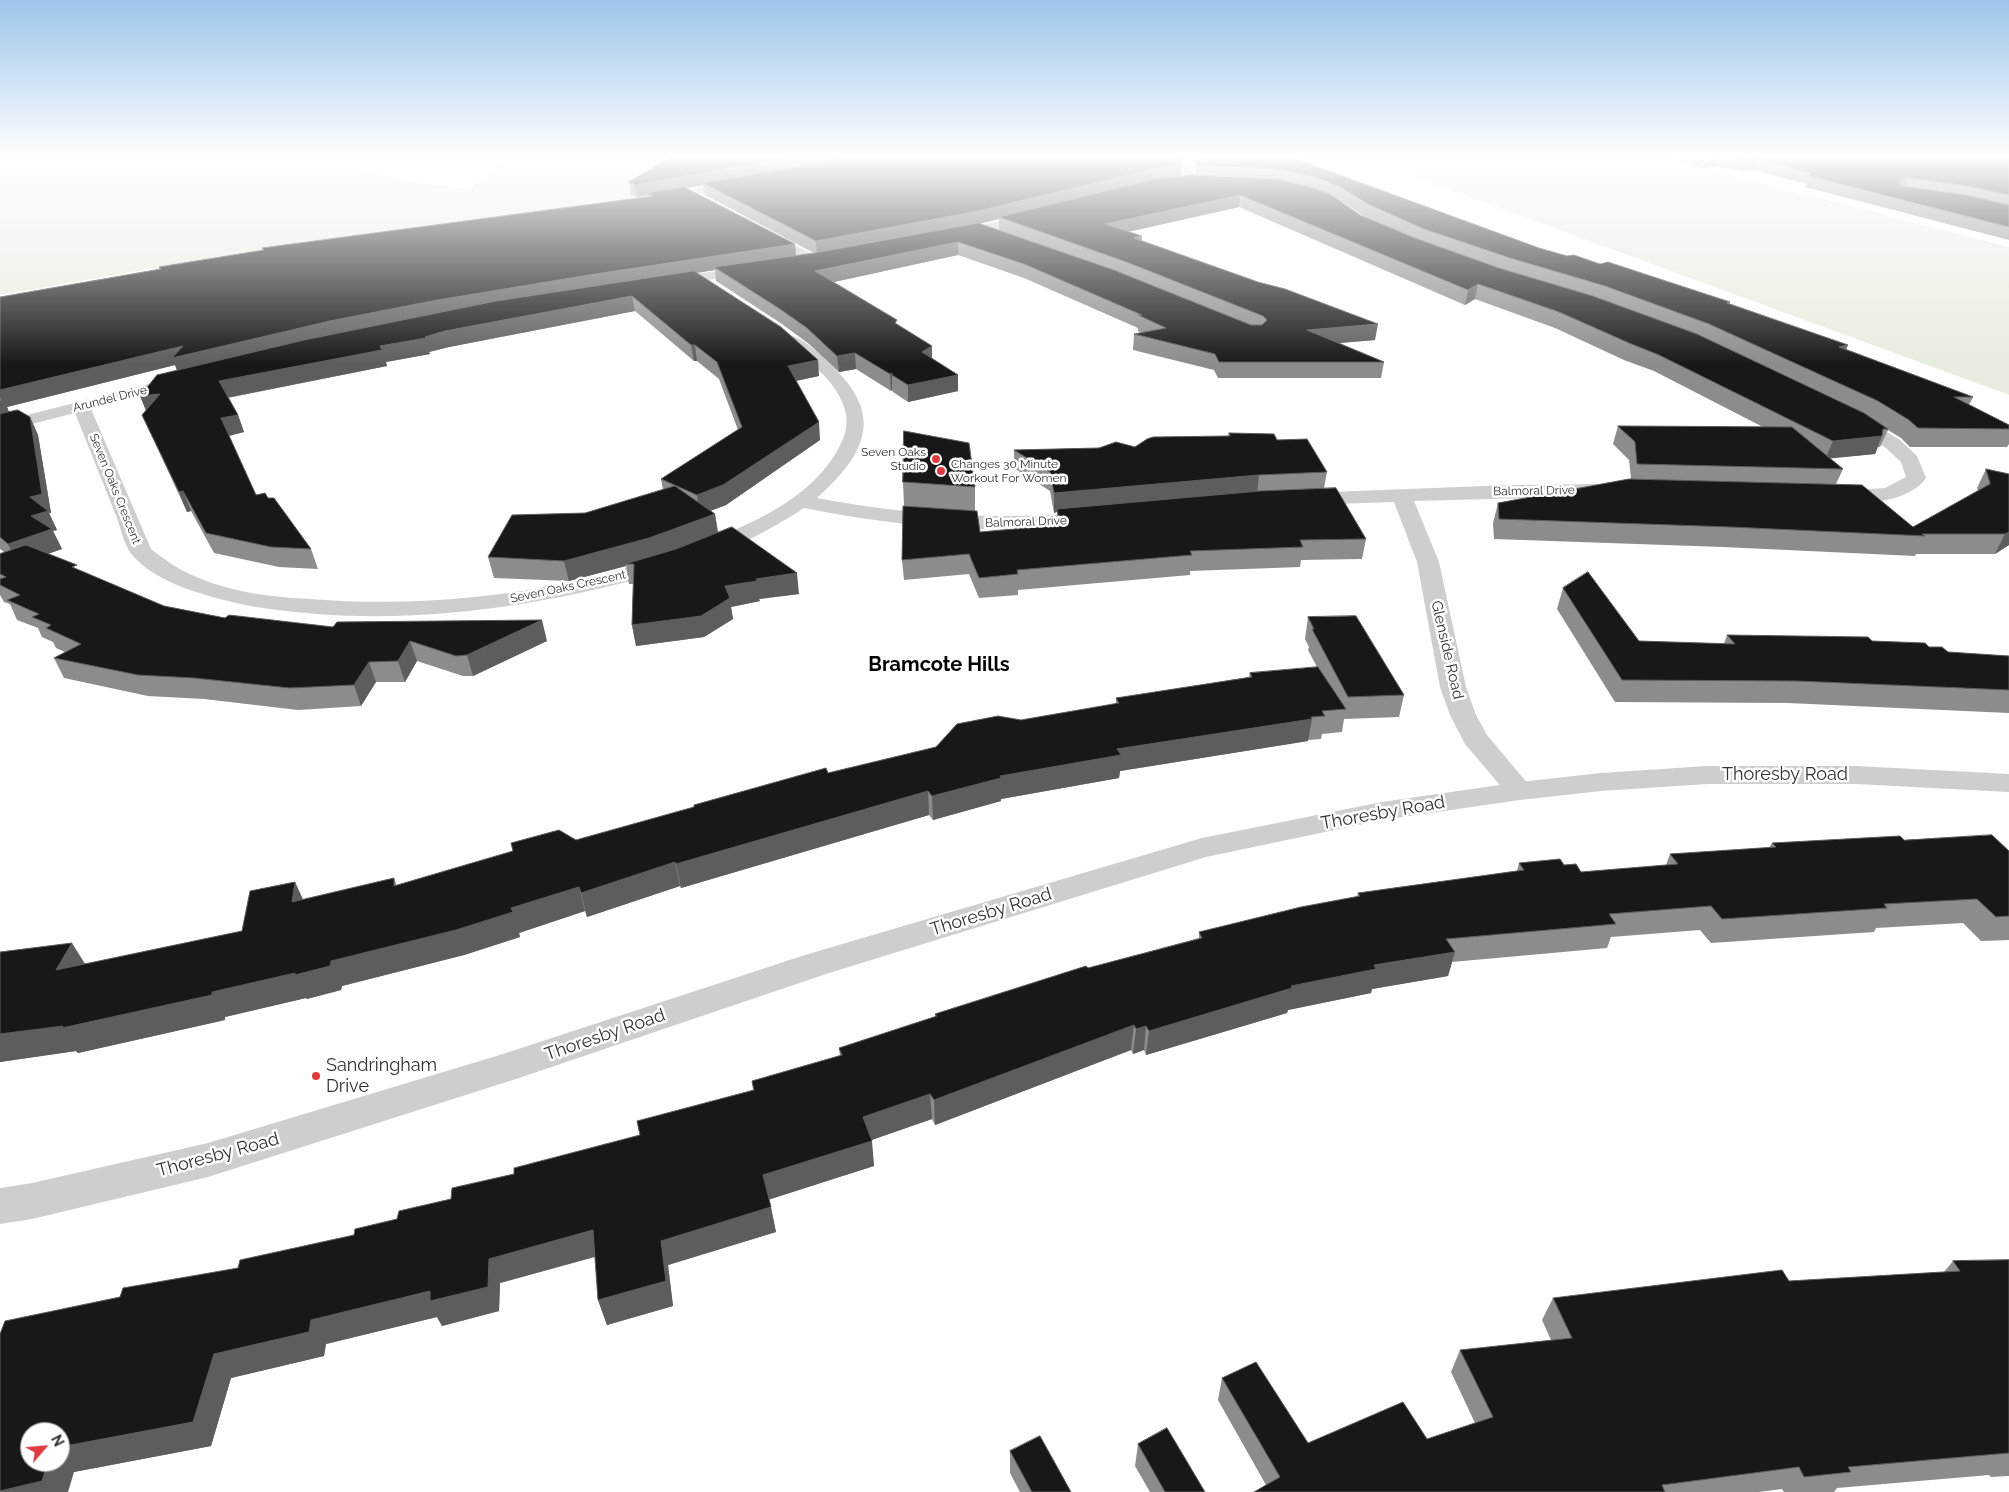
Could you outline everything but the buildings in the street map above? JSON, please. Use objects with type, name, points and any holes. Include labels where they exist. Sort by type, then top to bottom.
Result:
[{"type":"street","points":[[941,237],[1000,225]]},
{"type":"street","points":[[754,228],[815,261]]},
{"type":"street","points":[[979,230],[1004,238]]},
{"type":"street","points":[[795,264],[832,258]]},
{"type":"street","points":[[649,285],[766,268]]},
{"type":"street","points":[[698,278],[722,293]]},
{"type":"street","name":"Seven Oaks Crescent","points":[[82,406],[141,552],[157,567],[185,581],[222,593],[265,602],[314,607],[420,609],[535,596],[582,587],[684,558],[725,542],[800,501],[820,487],[846,454],[853,438],[856,421],[852,405],[834,376],[777,331]]},
{"type":"street","name":"Arundel Drive","points":[[0,427],[191,378]]},
{"type":"street","points":[[1819,495],[1857,496],[1890,494],[1907,488],[1916,478],[1910,460],[1893,444],[1840,412]]},
{"type":"street","name":"Balmoral Drive","points":[[1286,500],[1510,491],[1618,490]]},
{"type":"street","name":"Glenside Road","points":[[1402,495],[1428,562],[1453,687],[1463,715],[1475,738],[1520,790]]},
{"type":"street","name":"Balmoral Drive","points":[[800,501],[894,518],[948,522],[999,524],[1110,516]]},
{"type":"street","name":"Thoresby Road","points":[[0,1206],[32,1201],[208,1160],[503,1069],[817,964],[1202,848],[1382,811],[1520,790],[1601,782],[1707,775],[1856,775],[2009,783]]},
{"type":"shaded area","points":[[0,225],[441,225],[252,251],[0,295]]},
{"type":"shaded area","points":[[1545,225],[1922,225],[2009,247],[2009,395]]},
{"type":"place","name":"Seven Oaks Studio","points":[[936,459]]},
{"type":"place","name":"Changes 30 Minute Workout For Women","points":[[941,471]]},
{"type":"place","name":"Sandringham Drive","points":[[316,1076]]},
{"type":"district","name":"Bramcote Hills","points":[[939,665]]}]
